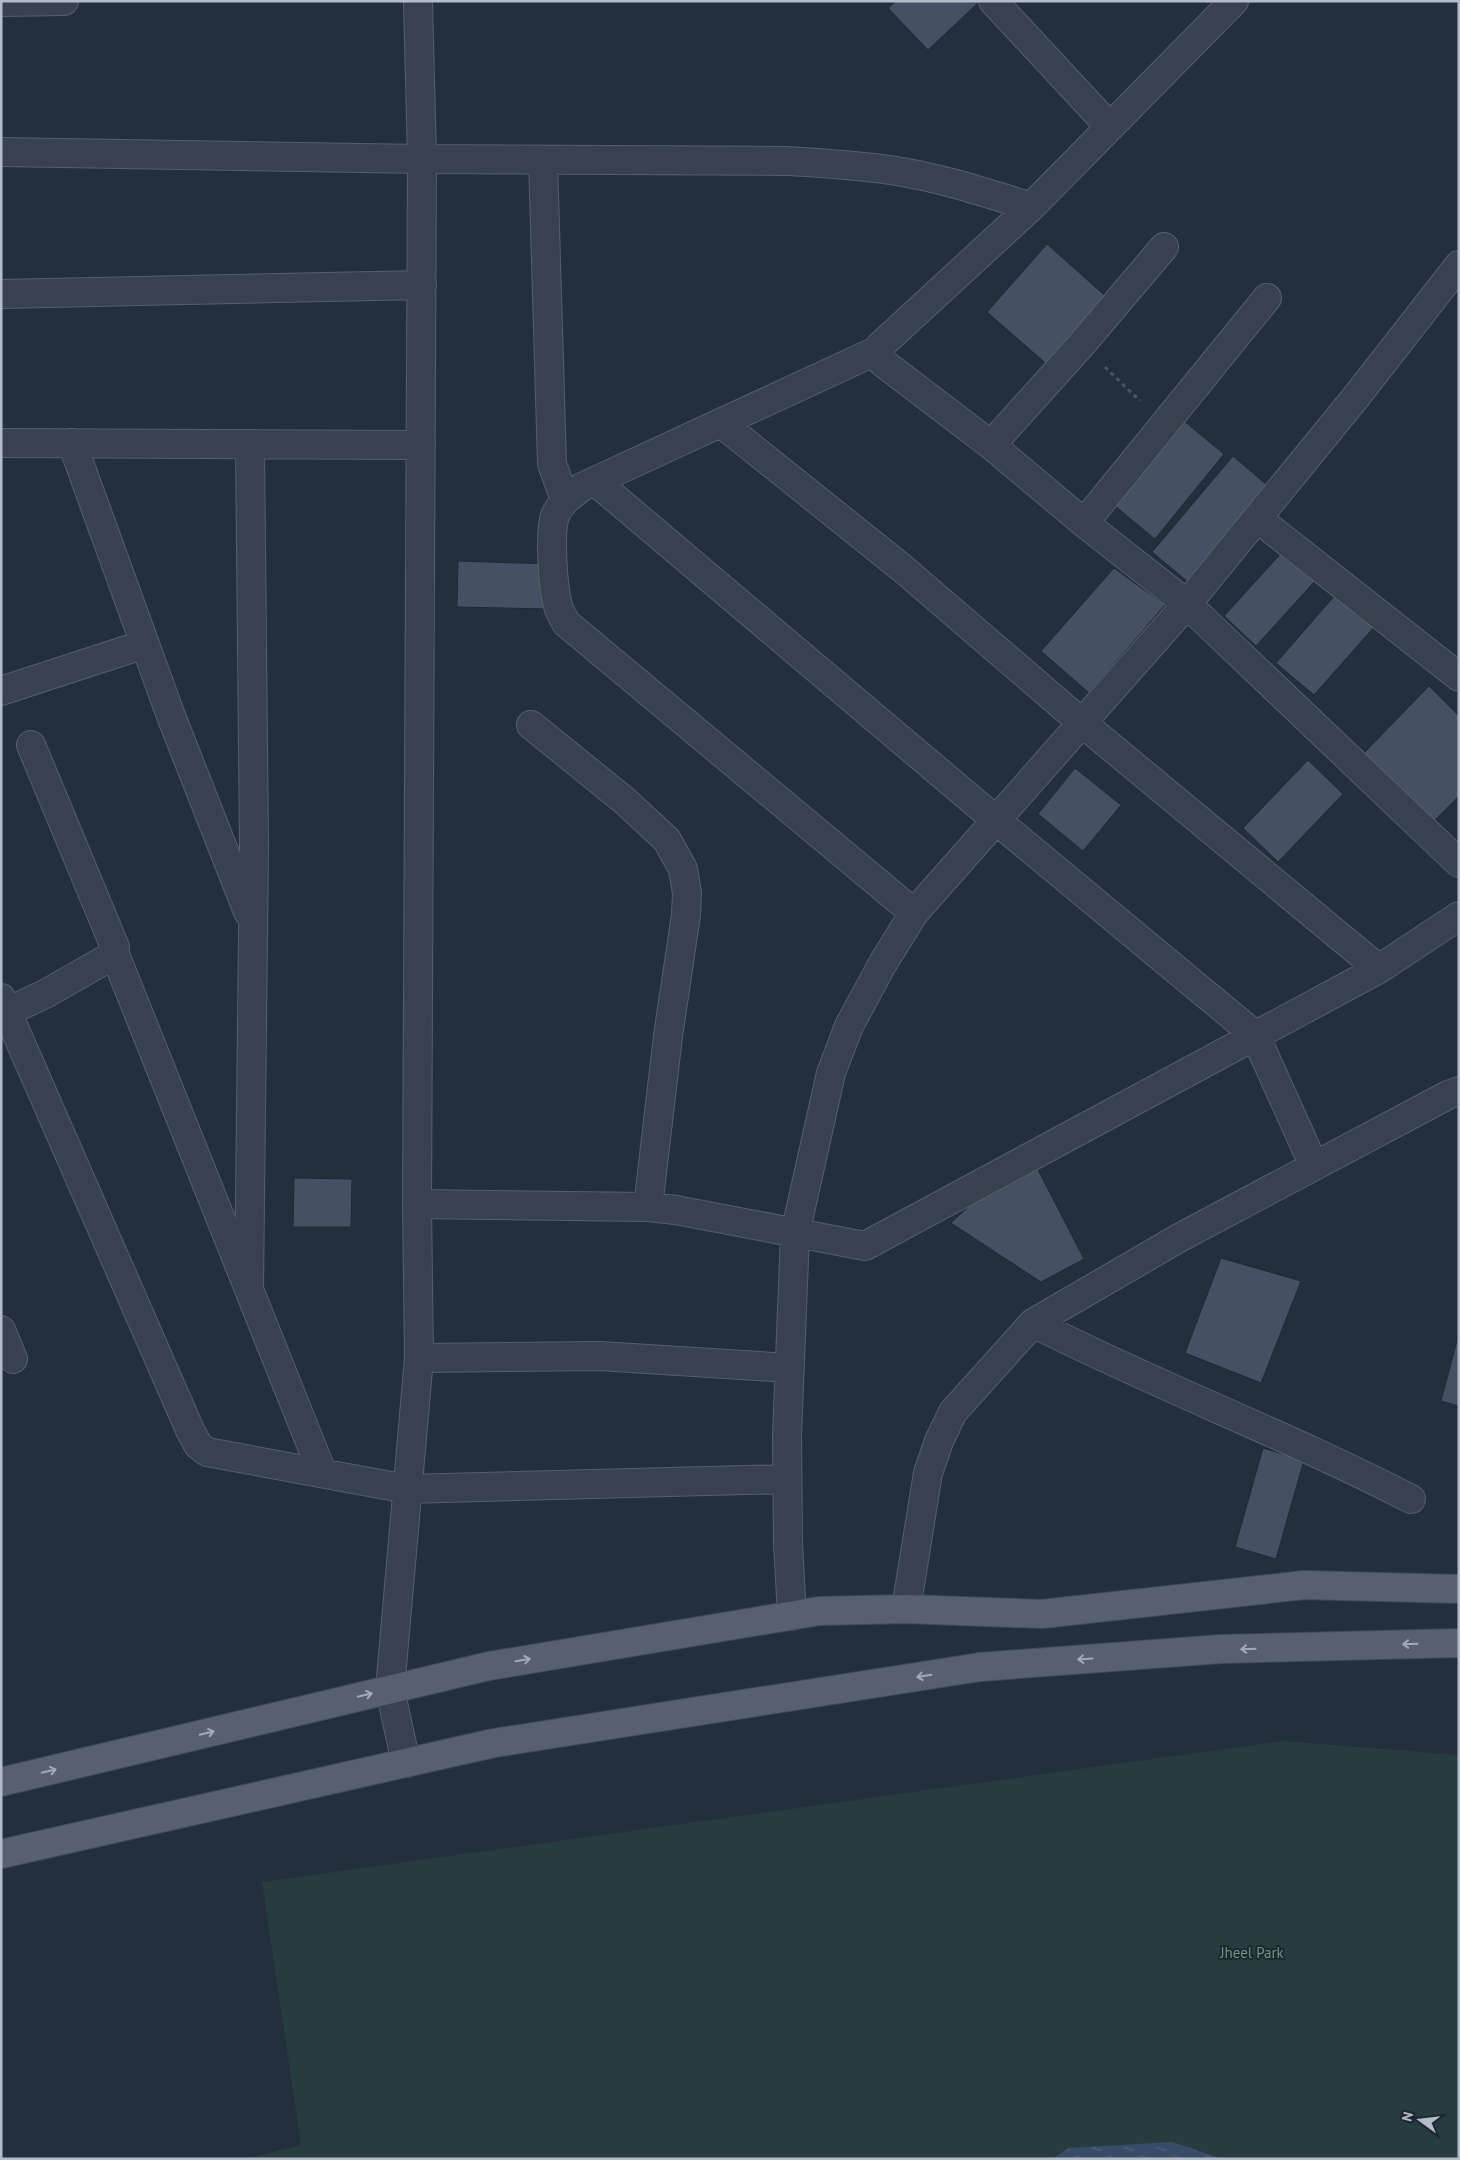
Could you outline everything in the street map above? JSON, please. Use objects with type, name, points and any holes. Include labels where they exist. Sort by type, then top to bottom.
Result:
[{"type":"main road","points":[[1,1782],[489,1666],[819,1611],[906,1609],[1042,1614],[1304,1585],[1459,1589]]},
{"type":"main road","points":[[1,1854],[494,1743],[980,1667],[1221,1649],[1459,1643]]},
{"type":"street","points":[[1,2],[64,1]]},
{"type":"street","points":[[406,1763],[390,1689],[419,1358],[417,1204],[422,159],[418,1]]},
{"type":"street","points":[[994,1],[1110,126]]},
{"type":"street","points":[[914,913],[566,623],[559,610],[555,593],[552,529],[556,514],[564,500],[582,487],[876,351],[1030,206],[1234,1]]},
{"type":"street","points":[[1,152],[422,159],[787,161],[891,170],[953,183],[1030,206]]},
{"type":"street","points":[[543,160],[552,464],[564,500]]},
{"type":"street","points":[[991,445],[1081,345],[1164,247]]},
{"type":"street","points":[[792,1616],[787,1479],[795,1234],[831,1073],[849,1026],[902,929],[914,913],[1187,604],[1356,397],[1459,265]]},
{"type":"street","points":[[1,294],[422,285]]},
{"type":"street","points":[[1084,523],[1267,298]]},
{"type":"street","points":[[876,351],[882,362],[991,445],[1084,523],[1187,604],[1459,862]]},
{"type":"street","points":[[721,423],[902,568],[1081,722],[1379,969]]},
{"type":"street","points":[[1,443],[421,445]]},
{"type":"street","points":[[72,443],[171,716],[253,925]]},
{"type":"street","points":[[249,1289],[253,925],[250,444]]},
{"type":"street","points":[[596,482],[997,821],[1255,1035],[1314,1166]]},
{"type":"street","points":[[1257,518],[1459,677]]},
{"type":"street","points":[[1,691],[145,644]]},
{"type":"street","points":[[531,725],[624,801],[667,840],[683,870],[687,893],[686,915],[668,1036],[648,1207]]},
{"type":"street","points":[[31,745],[114,942],[114,952],[322,1472]]},
{"type":"street","points":[[417,1204],[648,1207],[676,1210],[865,1246],[1379,969],[1459,916]]},
{"type":"street","points":[[114,952],[102,962],[3,1009],[198,1445],[207,1452],[220,1456],[322,1472],[407,1489],[787,1479]]},
{"type":"street","points":[[906,1609],[928,1473],[939,1441],[953,1412],[1033,1323],[1179,1238],[1448,1095],[1459,1091]]},
{"type":"street","points":[[1033,1323],[1093,1354],[1279,1435],[1411,1499]]},
{"type":"street","points":[[1,1330],[13,1359]]},
{"type":"street","points":[[419,1358],[600,1356],[790,1368]]},
{"type":"path","points":[[1081,345],[1164,424]]},
{"type":"green space","name":"Jheel Park","points":[[1283,1741],[1459,1755],[1459,2159],[245,2159],[301,2145],[262,1882]]},
{"type":"water","points":[[1172,2142],[1223,2159],[1052,2159],[1069,2148]]},
{"type":"building","points":[[896,1],[980,1],[928,50],[888,8]]},
{"type":"building","points":[[1047,244],[1111,301],[1051,368],[987,312]]},
{"type":"building","points":[[1184,421],[1224,454],[1155,539],[1115,506]]},
{"type":"building","points":[[1233,456],[1268,486],[1188,582],[1152,552]]},
{"type":"building","points":[[1284,550],[1316,580],[1256,646],[1224,616]]},
{"type":"building","points":[[458,561],[551,564],[549,609],[457,607]]},
{"type":"building","points":[[1114,568],[1165,605],[1089,693],[1041,651]]},
{"type":"building","points":[[1337,593],[1375,626],[1314,695],[1276,663]]},
{"type":"building","points":[[1429,686],[1459,716],[1459,796],[1433,822],[1363,754]]},
{"type":"building","points":[[1308,760],[1343,794],[1278,862],[1243,828]]},
{"type":"building","points":[[1075,768],[1121,805],[1083,851],[1038,814]]},
{"type":"building","points":[[1034,1162],[1084,1259],[1041,1282],[951,1223],[990,1186]]},
{"type":"building","points":[[294,1178],[352,1179],[351,1227],[293,1227]]},
{"type":"building","points":[[1221,1258],[1301,1281],[1261,1383],[1185,1353]]},
{"type":"building","points":[[1459,1337],[1459,1406],[1441,1401]]},
{"type":"building","points":[[1263,1448],[1304,1460],[1276,1559],[1235,1547]]}]
